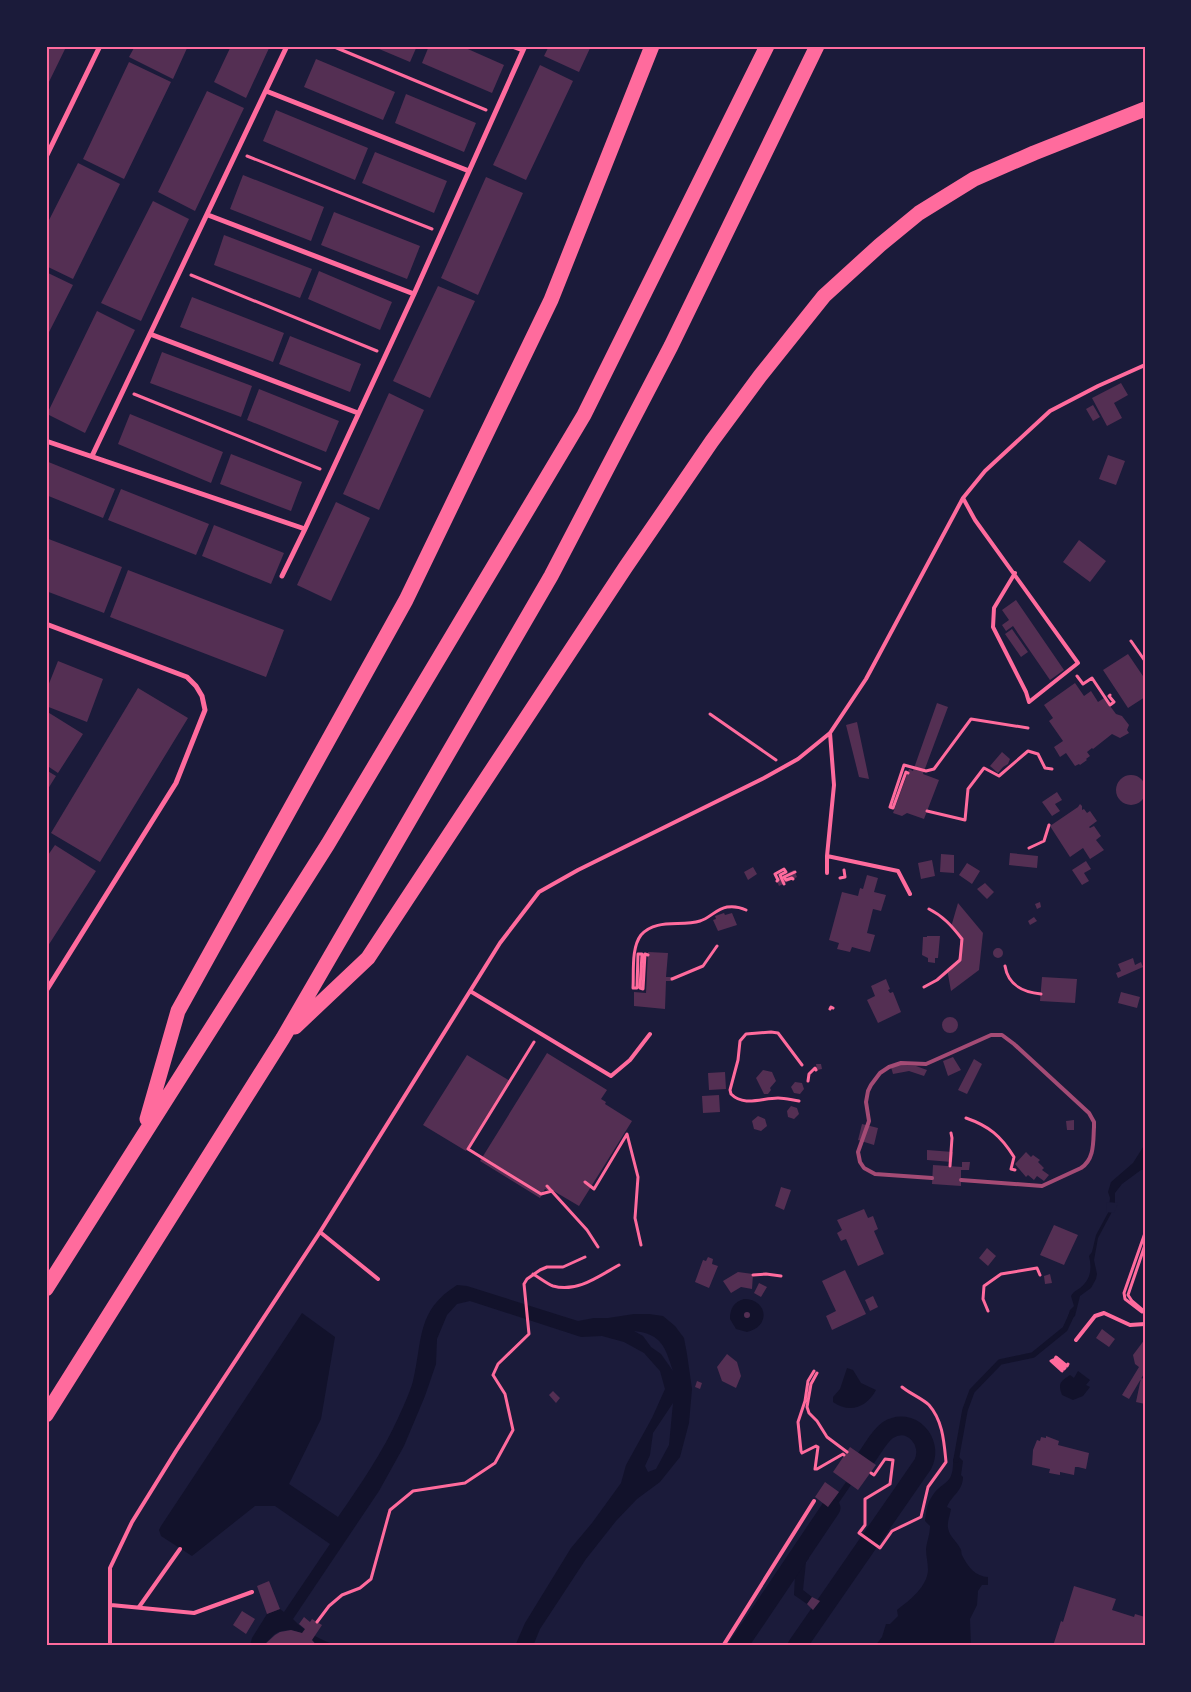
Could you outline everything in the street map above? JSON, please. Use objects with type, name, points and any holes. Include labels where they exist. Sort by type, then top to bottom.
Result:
[{"type":"highway","points":[[143,1135],[178,1011],[406,600],[551,300],[652,46]]},
{"type":"highway","points":[[46,1289],[328,844],[584,415],[767,46]]},
{"type":"highway","points":[[46,1415],[283,1038],[550,576],[672,346],[818,46]]},
{"type":"highway","points":[[283,1038],[368,958],[625,568],[760,376],[824,296],[880,245],[919,213],[974,179],[1145,109]]},
{"type":"street","points":[[46,157],[100,46]]},
{"type":"street","points":[[92,456],[287,46]]},
{"type":"street","points":[[282,576],[414,294],[524,48],[512,46]]},
{"type":"street","points":[[266,91],[469,171]]},
{"type":"street","points":[[208,215],[414,294]]},
{"type":"street","points":[[150,334],[358,413]]},
{"type":"street","points":[[46,441],[305,529]]},
{"type":"street","points":[[46,624],[187,677],[202,696],[205,710],[176,783],[46,991]]},
{"type":"lane","points":[[110,1646],[110,1568],[132,1522],[176,1451],[320,1232],[500,943],[540,892],[578,870],[685,818],[798,759],[830,733],[866,679],[963,498],[985,471],[1050,411],[1098,386],[1145,365]]},
{"type":"lane","points":[[963,498],[976,520],[1015,573],[1078,663],[1029,702],[1026,692],[993,627],[994,608],[1015,573]]},
{"type":"lane","points":[[827,873],[834,785],[830,733]]},
{"type":"lane","points":[[827,856],[898,871],[910,894]]},
{"type":"lane","points":[[470,991],[611,1076],[630,1060],[650,1034]]},
{"type":"lane","points":[[320,1232],[378,1279]]},
{"type":"lane","points":[[1076,1340],[1095,1316],[1104,1314],[1130,1325],[1145,1324]]},
{"type":"lane","points":[[723,1646],[814,1501]]},
{"type":"lane","points":[[139,1607],[180,1549]]},
{"type":"lane","points":[[111,1605],[194,1613],[252,1592]]},
{"type":"path","points":[[332,46],[495,114]]},
{"type":"path","points":[[237,152],[441,233]]},
{"type":"path","points":[[181,271],[386,354]]},
{"type":"path","points":[[124,390],[331,474]]},
{"type":"path","points":[[1131,641],[1145,661]]},
{"type":"path","points":[[1071,669],[1083,684],[1092,678],[1110,705],[1114,702],[1110,695]]},
{"type":"path","points":[[710,714],[785,766]]},
{"type":"path","points":[[908,773],[906,772],[893,808],[890,807],[904,765],[926,771],[934,769],[971,719],[1028,728]]},
{"type":"path","points":[[927,811],[965,820],[968,788],[984,768],[999,776],[1028,751],[1038,754],[1045,768],[1052,769]]},
{"type":"path","points":[[1029,848],[1044,841],[1049,825]]},
{"type":"path","points":[[776,881],[778,880],[775,874],[784,869],[786,872],[780,875],[784,884]]},
{"type":"path","points":[[793,879],[786,880],[784,877],[795,872]]},
{"type":"path","points":[[648,955],[645,954],[643,988],[640,988],[642,954],[638,954],[637,988],[634,988],[636,944],[647,930],[660,925],[698,922],[725,907],[736,907],[746,910]]},
{"type":"path","points":[[924,987],[937,980],[960,960],[962,938],[942,916],[929,909]]},
{"type":"path","points":[[672,979],[704,966],[717,946]]},
{"type":"path","points":[[1005,966],[1010,980],[1018,988],[1026,992],[1041,994]]},
{"type":"path","points":[[539,1033],[468,1149],[541,1194],[552,1191]]},
{"type":"path","points":[[799,1101],[778,1098],[761,1101],[737,1099],[731,1094],[730,1090],[738,1060],[740,1041],[746,1034],[778,1033],[802,1065]]},
{"type":"path","points":[[808,1081],[810,1073],[815,1068],[816,1070]]},
{"type":"path","points":[[966,1118],[984,1125],[1004,1141],[1014,1157],[1011,1169],[1014,1170]]},
{"type":"path","points":[[950,1166],[951,1133]]},
{"type":"path","points":[[584,1182],[594,1189],[628,1134],[638,1176],[635,1218],[641,1245]]},
{"type":"path","points":[[547,1186],[588,1230],[598,1248]]},
{"type":"path","points":[[1145,1233],[1124,1293],[1125,1299],[1138,1311],[1145,1313]]},
{"type":"path","points":[[1145,1245],[1128,1295],[1145,1313]]},
{"type":"path","points":[[318,1622],[329,1606],[342,1595],[360,1588],[371,1579],[390,1510],[413,1490],[465,1483],[495,1463],[513,1430],[505,1394],[493,1375],[498,1364],[529,1334],[524,1284],[534,1274],[547,1267],[563,1267],[585,1257]]},
{"type":"path","points":[[534,1274],[552,1286],[568,1288],[587,1283],[618,1265]]},
{"type":"path","points":[[988,1311],[983,1299],[984,1286],[1001,1274],[1037,1268],[1040,1275]]},
{"type":"path","points":[[753,1275],[781,1276]]},
{"type":"path","points":[[1062,1371],[1051,1362],[1053,1360],[1065,1368],[1055,1358],[1056,1356],[1067,1366],[1068,1364]]},
{"type":"path","points":[[815,1372],[811,1384],[809,1412],[827,1436],[845,1454],[815,1469],[818,1447],[816,1446],[802,1453],[801,1451],[798,1422],[805,1401],[808,1381],[815,1372]]},
{"type":"path","points":[[870,1473],[874,1475],[886,1459],[893,1460],[890,1484],[865,1499],[865,1525],[859,1533],[880,1548],[892,1531],[921,1517],[928,1487],[946,1462],[941,1427],[928,1404],[902,1388]]},
{"type":"shaded area","points":[[1145,1144],[1145,1170],[1141,1170],[1122,1184],[1115,1193],[1115,1206],[1098,1238],[1094,1260],[1097,1274],[1096,1279],[1091,1288],[1080,1296],[1075,1316],[1071,1322],[1067,1320],[1070,1310],[1074,1306],[1071,1296],[1084,1285],[1088,1277],[1090,1269],[1089,1256],[1092,1252],[1096,1235],[1109,1211],[1110,1198],[1108,1192],[1111,1182],[1133,1163]]},
{"type":"shaded area","points":[[457,1285],[467,1286],[578,1321],[634,1314],[663,1316],[675,1326],[684,1338],[692,1389],[689,1423],[680,1457],[660,1482],[637,1499],[616,1521],[586,1559],[540,1629],[533,1646],[515,1646],[525,1623],[571,1548],[621,1483],[626,1465],[652,1418],[665,1389],[660,1371],[644,1353],[624,1342],[602,1336],[581,1337],[470,1301],[457,1304],[447,1315],[437,1339],[436,1364],[404,1446],[379,1491],[293,1619],[314,1636],[338,1646],[317,1646],[304,1634],[286,1630],[275,1634],[263,1646],[250,1646],[252,1638],[267,1614],[280,1609],[284,1612],[330,1544],[275,1506],[255,1506],[192,1556],[161,1536],[159,1530],[161,1526],[302,1313],[335,1337],[321,1419],[289,1484],[338,1517],[371,1468],[393,1429],[412,1385],[423,1327],[434,1305]],"holes":[[[634,1331],[651,1335],[661,1343],[673,1371],[661,1354],[651,1347],[643,1336]],[[673,1403],[669,1445],[656,1469],[648,1472],[645,1466],[650,1455],[653,1433]]]},
{"type":"shaded area","points":[[744,1299],[758,1303],[764,1314],[760,1325],[747,1332],[736,1329],[730,1319],[733,1306]]},
{"type":"shaded area","points":[[847,1368],[853,1370],[861,1383],[876,1390],[868,1401],[858,1407],[846,1408],[833,1402],[833,1397],[840,1389]]},
{"type":"shaded area","points":[[1078,1371],[1090,1380],[1086,1385],[1090,1387],[1083,1396],[1073,1400],[1062,1395],[1060,1385],[1070,1375],[1074,1378]]},
{"type":"shaded area","points":[[959,1457],[963,1461],[961,1475],[963,1477],[959,1490],[947,1507],[951,1509],[948,1528],[969,1567],[976,1573],[988,1577],[988,1585],[982,1585],[978,1591],[977,1605],[970,1619],[971,1646],[875,1646],[882,1637],[886,1624],[890,1624],[898,1616],[897,1610],[917,1593],[925,1582],[928,1570],[926,1549],[930,1532],[930,1526],[925,1521],[928,1506],[935,1492],[952,1474],[953,1459]]},
{"type":"shaded area","points":[[846,1482],[851,1485],[820,1530],[815,1526]]},
{"type":"shaded area","points":[[798,1550],[809,1558],[806,1562],[803,1590],[812,1597],[807,1604],[794,1595],[795,1575],[789,1583],[779,1576]]},
{"type":"pier","points":[[1107,1202],[1118,1203],[1114,1213],[1106,1212]]},
{"type":"building","points":[[46,46],[66,47],[46,88]]},
{"type":"building","points":[[135,46],[188,46],[173,79],[129,57]]},
{"type":"building","points":[[231,46],[270,46],[246,98],[214,82]]},
{"type":"building","points":[[372,46],[417,46],[410,62]]},
{"type":"building","points":[[429,46],[461,46],[504,65],[492,93],[422,63]]},
{"type":"building","points":[[549,46],[591,46],[579,72],[544,56]]},
{"type":"building","points":[[316,59],[395,92],[383,120],[304,87]]},
{"type":"building","points":[[129,62],[171,82],[124,179],[83,159]]},
{"type":"building","points":[[540,65],[573,81],[526,180],[493,165]]},
{"type":"building","points":[[207,91],[244,108],[195,211],[158,192]]},
{"type":"building","points":[[406,94],[476,123],[464,152],[395,123]]},
{"type":"building","points":[[276,110],[368,148],[355,180],[263,141]]},
{"type":"building","points":[[375,152],[447,181],[434,213],[362,183]]},
{"type":"building","points":[[78,163],[120,184],[73,279],[46,266],[46,226]]},
{"type":"building","points":[[243,175],[324,207],[311,241],[230,209]]},
{"type":"building","points":[[486,177],[523,193],[478,295],[441,278]]},
{"type":"building","points":[[153,201],[189,219],[141,321],[101,303]]},
{"type":"building","points":[[334,212],[420,246],[407,279],[321,245]]},
{"type":"building","points":[[224,235],[312,269],[300,298],[214,265]]},
{"type":"building","points":[[319,271],[392,302],[380,330],[308,299]]},
{"type":"building","points":[[46,272],[73,285],[46,338]]},
{"type":"building","points":[[438,286],[475,301],[430,398],[393,381]]},
{"type":"building","points":[[192,297],[284,333],[273,362],[180,327]]},
{"type":"building","points":[[97,311],[135,330],[85,433],[47,414]]},
{"type":"building","points":[[290,336],[361,364],[350,392],[279,364]]},
{"type":"building","points":[[162,352],[252,386],[241,417],[150,383]]},
{"type":"building","points":[[1121,383],[1128,395],[1114,403],[1122,418],[1107,426],[1092,398]]},
{"type":"building","points":[[259,389],[339,421],[326,452],[247,420]]},
{"type":"building","points":[[389,393],[424,410],[379,510],[343,494]]},
{"type":"building","points":[[1093,405],[1100,417],[1093,421],[1086,409]]},
{"type":"building","points":[[130,414],[223,452],[211,483],[118,444]]},
{"type":"building","points":[[231,454],[302,482],[291,511],[220,484]]},
{"type":"building","points":[[1108,455],[1125,461],[1116,485],[1099,479]]},
{"type":"building","points":[[46,461],[115,489],[103,518],[46,495]]},
{"type":"building","points":[[121,489],[209,524],[196,555],[108,520]]},
{"type":"building","points":[[336,502],[370,518],[331,601],[297,585]]},
{"type":"building","points":[[214,525],[284,553],[271,584],[202,556]]},
{"type":"building","points":[[46,538],[122,567],[104,613],[46,591]]},
{"type":"building","points":[[1079,540],[1106,561],[1090,582],[1063,562]]},
{"type":"building","points":[[128,570],[284,630],[266,677],[110,617]]},
{"type":"building","points":[[1016,600],[1064,670],[1050,680],[1013,626],[1006,631],[1002,625],[1009,620],[1002,610]]},
{"type":"building","points":[[1012,629],[1028,652],[1021,657],[1005,634]]},
{"type":"building","points":[[1128,654],[1145,679],[1145,697],[1128,708],[1103,670]]},
{"type":"building","points":[[58,661],[103,679],[87,722],[46,706],[46,691]]},
{"type":"building","points":[[1075,683],[1084,696],[1091,691],[1098,702],[1104,698],[1116,714],[1122,716],[1129,725],[1127,730],[1129,733],[1120,738],[1112,734],[1087,752],[1090,756],[1087,760],[1075,766],[1066,753],[1060,757],[1054,747],[1063,741],[1049,721],[1053,718],[1044,705]]},
{"type":"building","points":[[138,688],[188,718],[100,862],[51,833]]},
{"type":"building","points":[[937,703],[948,707],[923,774],[939,780],[924,819],[907,813],[902,816],[893,813],[909,769],[913,771]]},
{"type":"building","points":[[46,711],[83,734],[58,773],[46,765]]},
{"type":"building","points":[[857,722],[869,779],[859,777],[846,725]]},
{"type":"building","points":[[1002,752],[1010,759],[1008,764],[998,773],[990,766]]},
{"type":"building","points":[[46,770],[56,776],[46,792]]},
{"type":"building","points":[[1131,775],[1142,779],[1146,790],[1142,801],[1131,805],[1120,801],[1116,790],[1120,779]]},
{"type":"building","points":[[1057,792],[1062,800],[1055,804],[1060,811],[1052,816],[1042,802]]},
{"type":"building","points":[[1080,804],[1082,810],[1084,809],[1087,813],[1090,811],[1097,821],[1089,827],[1094,826],[1101,836],[1096,840],[1104,850],[1090,859],[1083,848],[1070,857],[1050,826]]},
{"type":"building","points":[[55,845],[96,871],[46,949],[46,858]]},
{"type":"building","points":[[1010,853],[1038,856],[1037,868],[1009,865]]},
{"type":"building","points":[[941,854],[954,855],[954,873],[940,872]]},
{"type":"building","points":[[932,860],[935,876],[921,879],[918,863]]},
{"type":"building","points":[[1086,861],[1091,869],[1084,873],[1089,881],[1082,885],[1072,870]]},
{"type":"building","points":[[967,863],[980,871],[972,884],[959,875]]},
{"type":"building","points":[[753,867],[757,874],[748,880],[744,872]]},
{"type":"building","points":[[794,870],[797,877],[779,886],[776,879]]},
{"type":"building","points":[[867,875],[878,878],[874,892],[886,895],[881,911],[873,909],[867,933],[875,935],[870,952],[852,947],[850,952],[837,949],[839,943],[829,940],[842,892],[858,896],[860,888],[863,889]]},
{"type":"building","points":[[985,883],[994,892],[987,899],[977,889]]},
{"type":"building","points":[[1040,902],[1041,907],[1037,909],[1035,904]]},
{"type":"building","points":[[958,903],[983,933],[979,970],[951,991],[947,969],[958,960],[961,950],[960,939],[951,927]]},
{"type":"building","points":[[724,913],[725,915],[732,913],[737,925],[718,931],[713,920],[716,919],[715,916]]},
{"type":"building","points":[[1034,917],[1037,921],[1030,925],[1028,921]]},
{"type":"building","points":[[940,936],[938,958],[935,958],[935,963],[928,962],[928,958],[922,955],[923,937]]},
{"type":"building","points":[[996,948],[1000,948],[1003,953],[1002,957],[996,958],[993,955],[993,951]]},
{"type":"building","points":[[648,952],[668,953],[666,977],[672,977],[672,981],[666,981],[665,1009],[634,1006],[634,992],[646,993]]},
{"type":"building","points":[[1133,958],[1135,965],[1141,962],[1143,967],[1118,978],[1116,973],[1121,971],[1118,964]]},
{"type":"building","points":[[1042,977],[1077,979],[1075,1003],[1040,1001]]},
{"type":"building","points":[[886,979],[890,989],[888,990],[890,993],[893,992],[901,1012],[878,1023],[867,1000],[875,996],[871,986]]},
{"type":"building","points":[[1121,992],[1140,997],[1137,1008],[1118,1003]]},
{"type":"building","points":[[950,1017],[956,1019],[958,1025],[956,1031],[950,1033],[944,1031],[942,1025],[944,1019]]},
{"type":"building","points":[[547,1053],[607,1090],[601,1099],[606,1102],[605,1104],[632,1121],[579,1206],[552,1190],[551,1192],[545,1189],[540,1198],[480,1161]]},
{"type":"building","points":[[467,1055],[510,1081],[466,1151],[423,1125]]},
{"type":"building","points":[[953,1057],[961,1070],[948,1076],[943,1061]]},
{"type":"building","points":[[974,1059],[982,1064],[967,1094],[958,1090]]},
{"type":"building","points":[[816,1064],[821,1064],[822,1069],[817,1070]]},
{"type":"building","points":[[900,1065],[916,1066],[927,1070],[924,1076],[909,1071],[893,1074],[891,1067]]},
{"type":"building","points":[[763,1070],[772,1072],[776,1081],[768,1094],[764,1094],[756,1078]]},
{"type":"building","points":[[725,1072],[726,1089],[709,1090],[708,1073]]},
{"type":"building","points":[[795,1082],[802,1083],[804,1089],[800,1094],[794,1093],[791,1087]]},
{"type":"building","points":[[719,1095],[720,1112],[703,1113],[702,1096]]},
{"type":"building","points":[[791,1106],[797,1108],[799,1114],[794,1119],[788,1117],[787,1111]]},
{"type":"building","points":[[758,1116],[765,1119],[767,1126],[761,1131],[754,1129],[752,1121]]},
{"type":"building","points":[[1074,1120],[1074,1130],[1067,1130],[1066,1121]]},
{"type":"building","points":[[862,1124],[878,1128],[874,1145],[858,1140]]},
{"type":"building","points":[[927,1150],[953,1152],[952,1162],[927,1160]]},
{"type":"building","points":[[1026,1152],[1031,1157],[1033,1155],[1040,1160],[1038,1162],[1044,1168],[1042,1170],[1049,1175],[1044,1181],[1037,1176],[1034,1180],[1028,1175],[1026,1177],[1015,1164]]},
{"type":"building","points":[[962,1162],[970,1162],[969,1170],[961,1170],[961,1186],[932,1184],[933,1165],[962,1167]]},
{"type":"building","points":[[781,1187],[791,1190],[784,1210],[775,1206]]},
{"type":"building","points":[[864,1209],[868,1218],[873,1216],[878,1229],[874,1231],[884,1254],[858,1266],[846,1239],[841,1241],[837,1233],[842,1230],[837,1220]]},
{"type":"building","points":[[1054,1225],[1078,1235],[1064,1265],[1040,1255]]},
{"type":"building","points":[[987,1248],[996,1256],[988,1266],[979,1258]]},
{"type":"building","points":[[708,1257],[713,1259],[712,1264],[718,1266],[709,1288],[695,1282],[703,1260],[706,1261]]},
{"type":"building","points":[[845,1270],[866,1314],[832,1330],[826,1316],[836,1311],[822,1281]]},
{"type":"building","points":[[738,1272],[753,1274],[752,1289],[741,1287],[731,1293],[723,1281]]},
{"type":"building","points":[[1050,1274],[1052,1283],[1045,1284],[1044,1276]]},
{"type":"building","points":[[759,1283],[767,1287],[761,1297],[754,1293]]},
{"type":"building","points":[[873,1296],[878,1307],[870,1311],[865,1300]]},
{"type":"building","points":[[747,1312],[750,1315],[747,1318],[744,1315]]},
{"type":"building","points":[[1102,1329],[1115,1339],[1109,1347],[1096,1338]]},
{"type":"building","points":[[1145,1339],[1145,1372],[1129,1399],[1122,1395],[1139,1367],[1135,1364],[1133,1355]]},
{"type":"building","points":[[727,1354],[737,1362],[741,1376],[736,1388],[722,1381],[717,1367]]},
{"type":"building","points":[[1141,1378],[1145,1379],[1145,1404],[1136,1402]]},
{"type":"building","points":[[697,1381],[702,1383],[700,1389],[695,1387]]},
{"type":"building","points":[[553,1391],[560,1398],[556,1403],[549,1395]]},
{"type":"building","points":[[1046,1436],[1059,1441],[1058,1445],[1089,1453],[1086,1469],[1075,1467],[1074,1475],[1060,1472],[1060,1475],[1049,1473],[1050,1469],[1032,1465],[1033,1450],[1037,1440],[1040,1441],[1041,1437],[1046,1438]]},
{"type":"building","points":[[850,1447],[876,1465],[858,1490],[833,1472]]},
{"type":"building","points":[[825,1482],[839,1492],[828,1507],[815,1497]]},
{"type":"building","points":[[269,1581],[280,1609],[267,1614],[257,1586]]},
{"type":"building","points":[[1074,1586],[1116,1599],[1112,1610],[1134,1617],[1135,1614],[1145,1617],[1145,1646],[1053,1646],[1061,1621],[1063,1622]]},
{"type":"building","points":[[812,1597],[820,1601],[813,1610],[807,1604]]},
{"type":"building","points":[[242,1611],[255,1619],[246,1634],[233,1625]]},
{"type":"building","points":[[304,1617],[310,1622],[312,1619],[322,1625],[312,1640],[317,1646],[263,1646],[280,1632],[291,1630],[302,1633],[305,1629],[299,1624]]},
{"type":"waterway","points":[[956,1460],[965,1410],[972,1391],[1000,1362],[1033,1355],[1065,1329],[1072,1314]]},
{"type":"waterway","points":[[797,1646],[923,1464],[926,1455],[923,1439],[912,1429],[896,1426],[882,1436],[866,1458]]},
{"type":"waterway","points":[[738,1646],[831,1508]]},
{"type":"railway","points":[[932,1178],[875,1174],[864,1168],[860,1162],[858,1152],[869,1121],[866,1102],[868,1091],[880,1073],[889,1067],[901,1063],[926,1064],[991,1035],[1002,1035],[1089,1113],[1094,1122],[1091,1155],[1086,1164],[1081,1168],[1042,1186],[961,1180]]}]
